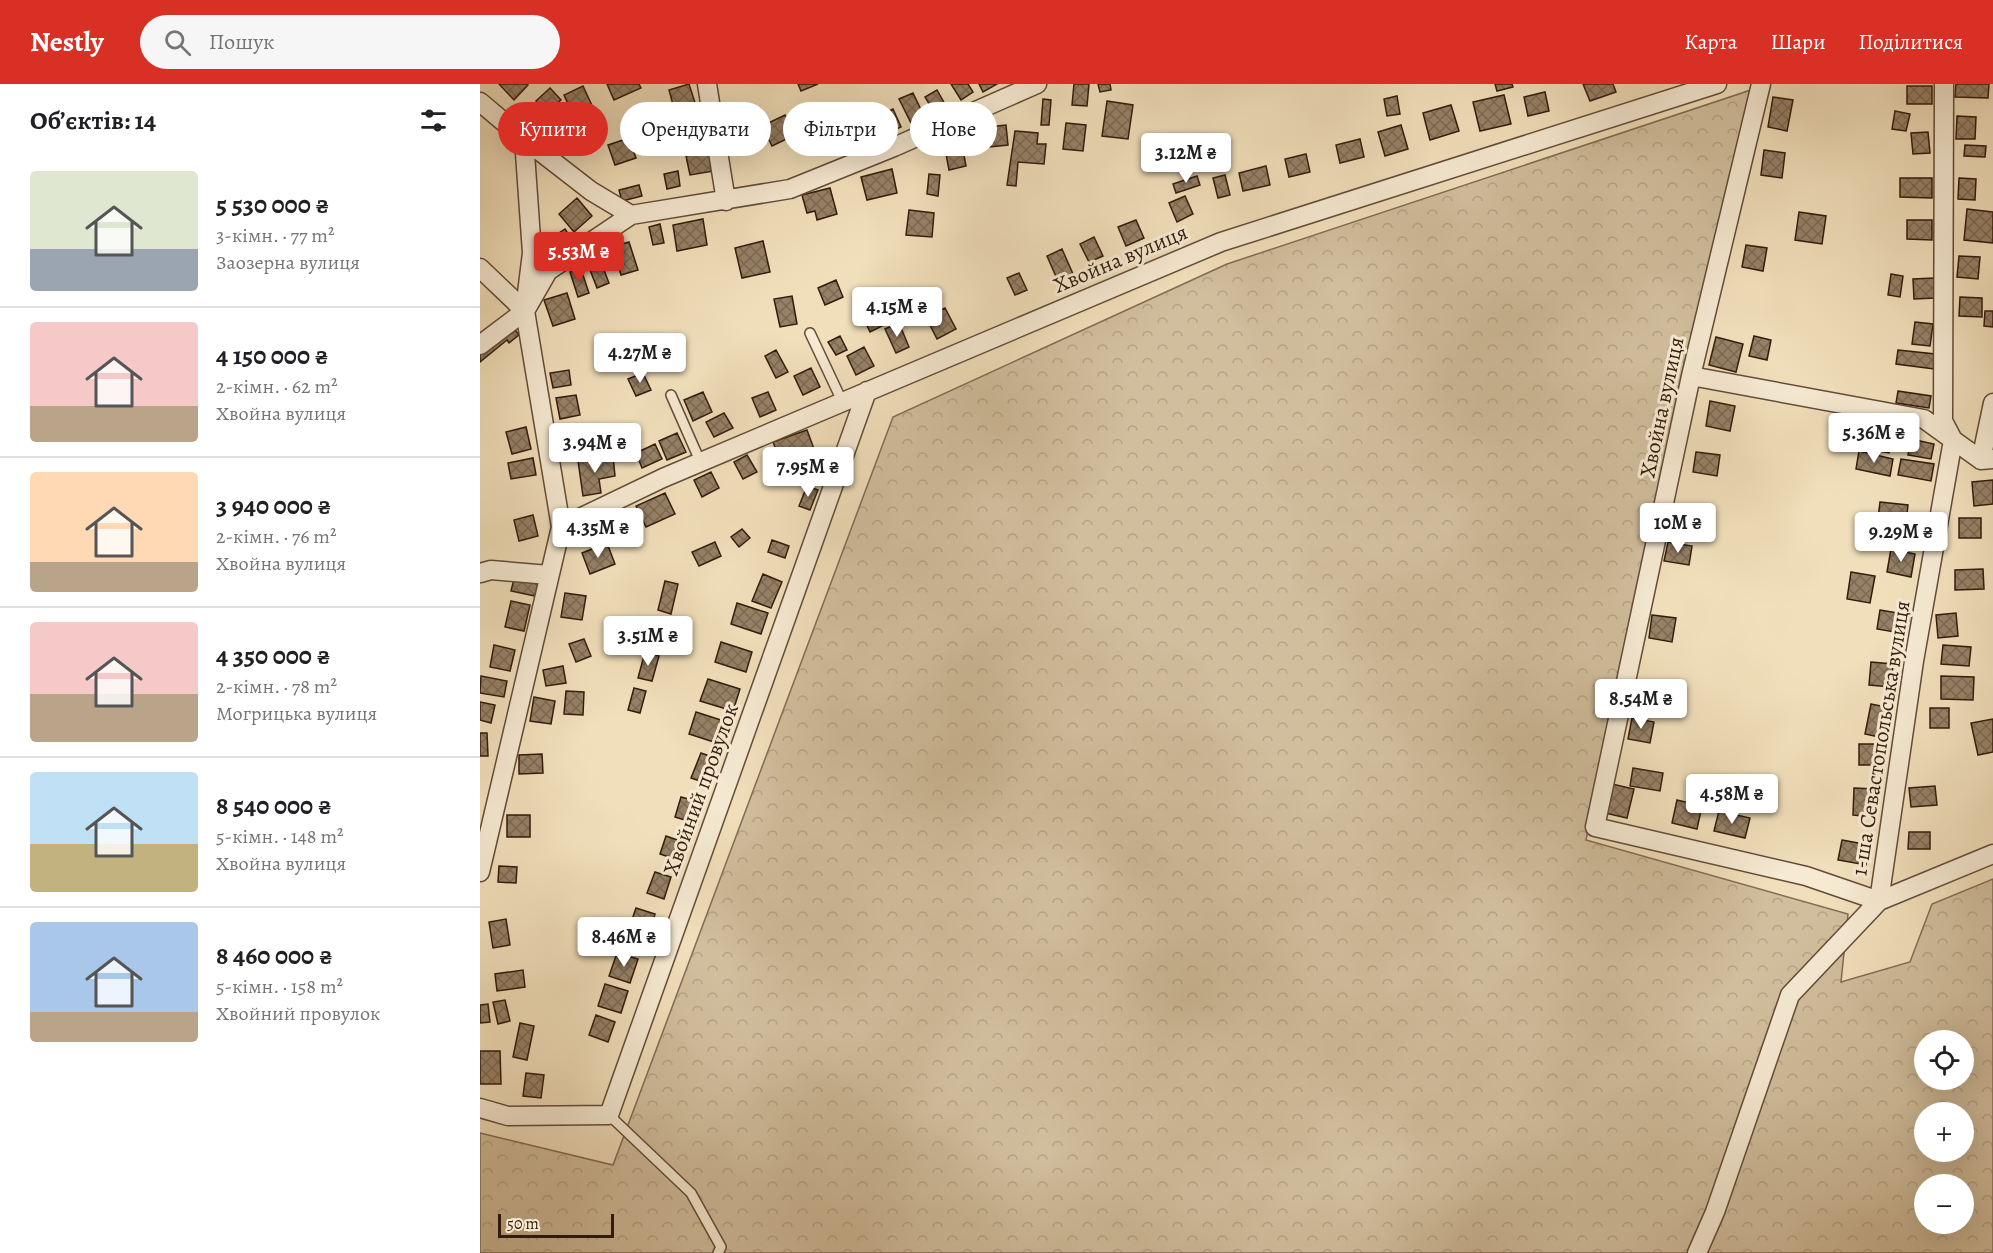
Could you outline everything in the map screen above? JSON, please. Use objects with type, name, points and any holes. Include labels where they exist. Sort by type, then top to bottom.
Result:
[{"type":"street","points":[[480,345],[525,311],[548,271],[632,215],[790,189],[894,147],[1037,84]]},
{"type":"street","name":"Хвойна вулиця","points":[[561,527],[700,462],[1221,242],[1717,84]]},
{"type":"street","name":"Хвойна вулиця","points":[[1761,84],[1691,376],[1595,827],[1806,876],[1879,901]]},
{"type":"street","name":"1-ша Севастопольська вулиця","points":[[1879,901],[1914,662],[1953,440],[1943,421],[1944,84]]},
{"type":"street","points":[[708,85],[726,201]]},
{"type":"street","points":[[480,102],[498,117]]},
{"type":"street","points":[[480,872],[561,527],[525,311],[532,253],[525,156]]},
{"type":"street","points":[[546,156],[591,191],[632,215]]},
{"type":"street","points":[[480,268],[525,311]]},
{"type":"street","points":[[1691,376],[1924,419],[1953,440],[1987,459],[1993,403]]},
{"type":"street","name":"Хвойний провулок","points":[[609,1115],[867,391]]},
{"type":"street","points":[[480,573],[491,570],[549,575]]},
{"type":"street","points":[[1697,1253],[1715,1212],[1790,995],[1879,901],[1993,854]]},
{"type":"street","points":[[480,1108],[508,1116],[609,1115]]},
{"type":"lane","points":[[810,333],[842,401]]},
{"type":"lane","points":[[671,395],[700,462]]},
{"type":"lane","points":[[609,1115],[691,1192],[721,1247],[718,1253]]},
{"type":"green space","points":[[1754,89],[1686,364],[1586,840],[1848,914],[1841,982],[1910,962],[1932,904],[1993,879],[1993,1253],[480,1253],[480,1133],[613,1165],[893,417],[1227,264]]},
{"type":"building","points":[[499,84],[527,84],[528,85],[514,100]]},
{"type":"building","points":[[607,84],[639,84],[641,88],[614,100]]},
{"type":"building","points":[[689,84],[695,102],[672,102],[669,90]]},
{"type":"building","points":[[798,84],[818,84],[801,91]]},
{"type":"building","points":[[951,84],[968,84],[973,92],[961,100]]},
{"type":"building","points":[[979,84],[997,84],[983,92]]},
{"type":"building","points":[[1074,84],[1089,84],[1087,106],[1072,105]]},
{"type":"building","points":[[1098,84],[1110,84],[1111,90],[1100,92]]},
{"type":"building","points":[[1495,84],[1512,84],[1513,87],[1497,91]]},
{"type":"building","points":[[1583,84],[1613,84],[1616,92],[1590,101]]},
{"type":"building","points":[[1956,84],[1989,84],[1988,98],[1955,97]]},
{"type":"building","points":[[583,86],[590,102],[567,102],[564,95]]},
{"type":"building","points":[[1907,86],[1932,86],[1932,104],[1907,104]]},
{"type":"building","points":[[550,88],[561,100],[559,102],[536,101]]},
{"type":"building","points":[[937,90],[944,102],[928,102],[925,97]]},
{"type":"building","points":[[1545,92],[1549,111],[1528,116],[1524,97]]},
{"type":"building","points":[[913,93],[917,102],[910,102],[910,121],[899,99]]},
{"type":"building","points":[[1504,95],[1511,124],[1480,131],[1473,102]]},
{"type":"building","points":[[1397,96],[1400,114],[1387,116],[1384,99]]},
{"type":"building","points":[[1773,97],[1793,100],[1787,131],[1768,127]]},
{"type":"building","points":[[1043,99],[1051,100],[1049,125],[1041,125]]},
{"type":"building","points":[[1107,101],[1133,105],[1128,139],[1102,136]]},
{"type":"building","points":[[1451,105],[1459,131],[1430,140],[1423,113]]},
{"type":"building","points":[[1895,111],[1910,114],[1906,131],[1892,129]]},
{"type":"building","points":[[783,116],[783,141],[772,146],[771,144],[771,122]]},
{"type":"building","points":[[1957,116],[1976,117],[1975,139],[1956,139]]},
{"type":"building","points":[[1066,123],[1086,125],[1083,151],[1063,149]]},
{"type":"building","points":[[1006,125],[1008,145],[997,146],[997,126]]},
{"type":"building","points":[[1401,125],[1408,149],[1385,156],[1378,132]]},
{"type":"building","points":[[1015,131],[1038,133],[1037,144],[1046,144],[1044,164],[1018,162],[1016,186],[1007,185]]},
{"type":"building","points":[[1928,132],[1930,153],[1913,154],[1911,133]]},
{"type":"building","points":[[1360,139],[1364,157],[1340,163],[1336,145]]},
{"type":"building","points":[[620,141],[620,156],[635,156],[636,158],[615,165],[608,145]]},
{"type":"building","points":[[1965,145],[1986,146],[1985,157],[1964,156]]},
{"type":"building","points":[[1764,150],[1785,153],[1782,178],[1761,175]]},
{"type":"building","points":[[1306,154],[1310,172],[1289,177],[1285,159]]},
{"type":"building","points":[[686,156],[711,156],[714,171],[690,175]]},
{"type":"building","points":[[946,156],[964,156],[966,166],[949,170]]},
{"type":"building","points":[[1266,166],[1270,185],[1243,191],[1239,173]]},
{"type":"building","points":[[892,169],[897,193],[867,200],[861,177]]},
{"type":"building","points":[[678,171],[680,186],[667,189],[664,174]]},
{"type":"building","points":[[929,174],[940,175],[938,196],[927,194]]},
{"type":"building","points":[[1225,175],[1230,195],[1218,198],[1213,178]]},
{"type":"building","points":[[1197,176],[1200,185],[1176,193],[1173,184]]},
{"type":"building","points":[[1900,178],[1932,178],[1932,198],[1900,197]]},
{"type":"building","points":[[1959,178],[1976,179],[1975,200],[1958,199]]},
{"type":"building","points":[[639,185],[642,196],[622,201],[619,190]]},
{"type":"building","points":[[830,188],[837,214],[817,220],[815,211],[807,213],[802,195]]},
{"type":"building","points":[[1185,196],[1193,214],[1177,222],[1169,203]]},
{"type":"building","points":[[577,198],[592,216],[574,232],[559,214]]},
{"type":"building","points":[[1967,209],[1993,212],[1993,243],[1964,240]]},
{"type":"building","points":[[909,210],[934,213],[932,237],[906,235]]},
{"type":"building","points":[[1799,212],[1826,216],[1822,244],[1795,240]]},
{"type":"building","points":[[703,219],[707,245],[677,251],[673,225]]},
{"type":"building","points":[[1136,220],[1144,238],[1126,246],[1118,227]]},
{"type":"building","points":[[1907,220],[1932,220],[1932,240],[1907,239]]},
{"type":"building","points":[[660,224],[664,243],[653,245],[649,227]]},
{"type":"building","points":[[565,229],[572,240],[563,246],[556,235]]},
{"type":"building","points":[[1094,237],[1103,256],[1089,262],[1080,244]]},
{"type":"building","points":[[763,241],[770,272],[742,278],[735,248]]},
{"type":"building","points":[[629,242],[638,270],[621,275],[612,247]]},
{"type":"building","points":[[1746,245],[1767,248],[1763,271],[1742,267]]},
{"type":"building","points":[[1062,249],[1073,274],[1058,281],[1047,256]]},
{"type":"building","points":[[597,252],[609,283],[597,288],[585,257]]},
{"type":"building","points":[[1959,256],[1980,257],[1978,279],[1957,277]]},
{"type":"building","points":[[581,269],[589,293],[578,297],[570,272]]},
{"type":"building","points":[[1019,273],[1027,290],[1015,295],[1007,278]]},
{"type":"building","points":[[1891,274],[1903,276],[1900,297],[1888,295]]},
{"type":"building","points":[[1934,278],[1935,298],[1914,299],[1913,279]]},
{"type":"building","points":[[836,280],[843,297],[825,305],[818,288]]},
{"type":"building","points":[[933,292],[938,303],[915,312],[910,302]]},
{"type":"building","points":[[567,293],[575,319],[553,326],[544,300]]},
{"type":"building","points":[[792,296],[797,324],[780,327],[774,299]]},
{"type":"building","points":[[1960,297],[1982,298],[1982,317],[1959,316]]},
{"type":"building","points":[[878,308],[886,324],[870,332],[862,315]]},
{"type":"building","points":[[945,308],[956,329],[937,339],[926,317]]},
{"type":"building","points":[[1985,311],[1993,311],[1993,327],[1984,326]]},
{"type":"building","points":[[1915,322],[1933,324],[1930,346],[1912,344]]},
{"type":"building","points":[[899,323],[909,347],[896,353],[885,329]]},
{"type":"building","points":[[511,325],[519,335],[509,343],[507,340],[480,362],[480,349]]},
{"type":"building","points":[[675,335],[683,354],[662,363],[653,345]]},
{"type":"building","points":[[840,336],[847,350],[836,355],[828,342]]},
{"type":"building","points":[[1754,336],[1771,340],[1767,360],[1749,356]]},
{"type":"building","points":[[1716,337],[1743,344],[1736,372],[1709,365]]},
{"type":"building","points":[[864,347],[874,366],[856,375],[847,356]]},
{"type":"building","points":[[648,350],[653,361],[637,368],[632,358]]},
{"type":"building","points":[[776,350],[788,372],[776,378],[765,356]]},
{"type":"building","points":[[1898,350],[1935,354],[1934,369],[1896,364]]},
{"type":"building","points":[[811,368],[820,387],[803,395],[794,376]]},
{"type":"building","points":[[569,370],[571,385],[553,388],[550,373]]},
{"type":"building","points":[[643,373],[651,390],[636,396],[628,379]]},
{"type":"building","points":[[1898,391],[1931,396],[1929,408],[1896,403]]},
{"type":"building","points":[[703,392],[712,412],[693,421],[684,400]]},
{"type":"building","points":[[768,392],[776,410],[760,417],[752,398]]},
{"type":"building","points":[[576,395],[580,415],[560,419],[556,398]]},
{"type":"building","points":[[1710,401],[1735,406],[1730,431],[1706,426]]},
{"type":"building","points":[[724,413],[733,428],[714,437],[706,422]]},
{"type":"building","points":[[1874,416],[1893,419],[1889,441],[1870,438]]},
{"type":"building","points":[[526,427],[531,449],[512,454],[506,432]]},
{"type":"building","points":[[807,430],[817,457],[784,470],[773,442]]},
{"type":"building","points":[[677,433],[686,452],[667,460],[659,441]]},
{"type":"building","points":[[1869,439],[1891,443],[1889,453],[1867,449]]},
{"type":"building","points":[[1911,439],[1934,444],[1931,459],[1908,455]]},
{"type":"building","points":[[655,444],[662,459],[642,468],[636,453]]},
{"type":"building","points":[[1859,451],[1893,459],[1890,476],[1856,469]]},
{"type":"building","points":[[1696,452],[1720,455],[1717,476],[1693,472]]},
{"type":"building","points":[[747,455],[757,472],[743,479],[734,462]]},
{"type":"building","points":[[613,456],[615,476],[599,479],[601,493],[583,496],[578,461]]},
{"type":"building","points":[[533,458],[536,475],[511,479],[508,463]]},
{"type":"building","points":[[1901,459],[1934,464],[1931,481],[1898,475]]},
{"type":"building","points":[[711,472],[719,488],[702,497],[694,480]]},
{"type":"building","points":[[1993,480],[1993,504],[1974,506],[1972,482]]},
{"type":"building","points":[[807,486],[818,490],[810,510],[799,506]]},
{"type":"building","points":[[665,493],[675,514],[646,527],[636,506]]},
{"type":"building","points":[[1880,502],[1908,505],[1905,530],[1877,527]]},
{"type":"building","points":[[615,511],[625,533],[615,537],[606,515]]},
{"type":"building","points":[[604,513],[610,529],[590,537],[584,521]]},
{"type":"building","points":[[533,515],[538,536],[519,541],[514,520]]},
{"type":"building","points":[[1959,518],[1981,518],[1981,538],[1959,538]]},
{"type":"building","points":[[742,529],[750,538],[739,547],[731,537]]},
{"type":"building","points":[[772,540],[789,546],[785,558],[768,552]]},
{"type":"building","points":[[715,542],[721,556],[699,566],[692,552]]},
{"type":"building","points":[[1668,542],[1692,546],[1689,565],[1664,561]]},
{"type":"building","points":[[607,543],[615,564],[590,574],[582,553]]},
{"type":"building","points":[[1891,549],[1915,554],[1911,577],[1887,572]]},
{"type":"building","points":[[1983,569],[1984,589],[1955,590],[1955,570]]},
{"type":"building","points":[[1851,572],[1875,576],[1870,603],[1847,599]]},
{"type":"building","points":[[763,574],[782,582],[771,608],[752,601]]},
{"type":"building","points":[[514,579],[538,584],[535,596],[511,591]]},
{"type":"building","points":[[665,581],[678,584],[671,614],[658,610]]},
{"type":"building","points":[[565,593],[586,596],[582,620],[561,617]]},
{"type":"building","points":[[511,601],[530,605],[524,631],[505,627]]},
{"type":"building","points":[[737,603],[768,613],[761,634],[731,624]]},
{"type":"building","points":[[1880,610],[1910,615],[1906,634],[1877,629]]},
{"type":"building","points":[[1956,613],[1958,636],[1938,638],[1936,615]]},
{"type":"building","points":[[1652,615],[1676,618],[1672,642],[1649,638]]},
{"type":"building","points":[[652,622],[665,625],[660,650],[646,647]]},
{"type":"building","points":[[584,639],[591,656],[576,662],[569,644]]},
{"type":"building","points":[[721,642],[752,652],[746,672],[715,662]]},
{"type":"building","points":[[494,645],[515,650],[510,671],[490,667]]},
{"type":"building","points":[[1943,645],[1971,647],[1969,666],[1941,664]]},
{"type":"building","points":[[645,652],[659,656],[652,681],[638,678]]},
{"type":"building","points":[[1871,662],[1893,664],[1891,687],[1869,685]]},
{"type":"building","points":[[563,666],[566,683],[546,686],[543,670]]},
{"type":"building","points":[[481,676],[507,681],[504,697],[480,693]]},
{"type":"building","points":[[1941,676],[1974,677],[1973,700],[1941,699]]},
{"type":"building","points":[[708,679],[740,689],[733,711],[700,701]]},
{"type":"building","points":[[634,688],[646,691],[640,713],[628,710]]},
{"type":"building","points":[[566,691],[584,692],[583,715],[564,714]]},
{"type":"building","points":[[534,697],[555,701],[551,724],[530,721]]},
{"type":"building","points":[[480,702],[495,705],[491,723],[480,720]]},
{"type":"building","points":[[1871,704],[1891,708],[1884,738],[1865,734]]},
{"type":"building","points":[[1930,708],[1949,708],[1949,728],[1930,728]]},
{"type":"building","points":[[696,712],[727,722],[720,744],[689,734]]},
{"type":"building","points":[[1632,718],[1654,722],[1650,743],[1628,739]]},
{"type":"building","points":[[1993,719],[1993,752],[1978,755],[1971,723]]},
{"type":"building","points":[[480,733],[487,733],[488,756],[480,756]]},
{"type":"building","points":[[1859,744],[1879,744],[1879,765],[1859,765]]},
{"type":"building","points":[[701,753],[718,759],[709,784],[691,778]]},
{"type":"building","points":[[542,754],[543,773],[519,774],[519,755]]},
{"type":"building","points":[[1633,768],[1663,773],[1660,791],[1630,786]]},
{"type":"building","points":[[1612,784],[1634,789],[1627,818],[1605,813]]},
{"type":"building","points":[[1935,786],[1937,805],[1911,807],[1909,788]]},
{"type":"building","points":[[1854,788],[1875,789],[1873,817],[1853,815]]},
{"type":"building","points":[[681,797],[704,803],[698,824],[675,817]]},
{"type":"building","points":[[1677,800],[1702,806],[1697,829],[1672,823]]},
{"type":"building","points":[[1719,811],[1750,818],[1745,838],[1714,831]]},
{"type":"building","points":[[507,815],[530,815],[530,837],[507,837]]},
{"type":"building","points":[[1909,832],[1930,832],[1930,849],[1908,849]]},
{"type":"building","points":[[666,836],[686,843],[681,861],[660,854]]},
{"type":"building","points":[[1842,840],[1870,845],[1866,865],[1838,860]]},
{"type":"building","points":[[499,866],[517,867],[516,883],[498,882]]},
{"type":"building","points":[[655,872],[671,877],[664,899],[647,893]]},
{"type":"building","points":[[636,908],[655,914],[648,938],[628,931]]},
{"type":"building","points":[[506,919],[510,945],[493,948],[489,922]]},
{"type":"building","points":[[617,953],[638,959],[630,983],[609,976]]},
{"type":"building","points":[[523,970],[525,987],[497,991],[495,974]]},
{"type":"building","points":[[605,984],[628,991],[621,1013],[598,1006]]},
{"type":"building","points":[[505,1000],[510,1021],[498,1024],[493,1002]]},
{"type":"building","points":[[488,1004],[490,1022],[480,1023],[480,1005]]},
{"type":"building","points":[[596,1015],[615,1022],[608,1042],[589,1035]]},
{"type":"building","points":[[520,1023],[534,1026],[527,1060],[513,1057]]},
{"type":"building","points":[[480,1051],[500,1051],[501,1084],[480,1084]]},
{"type":"building","points":[[526,1073],[544,1075],[541,1098],[523,1096]]}]
